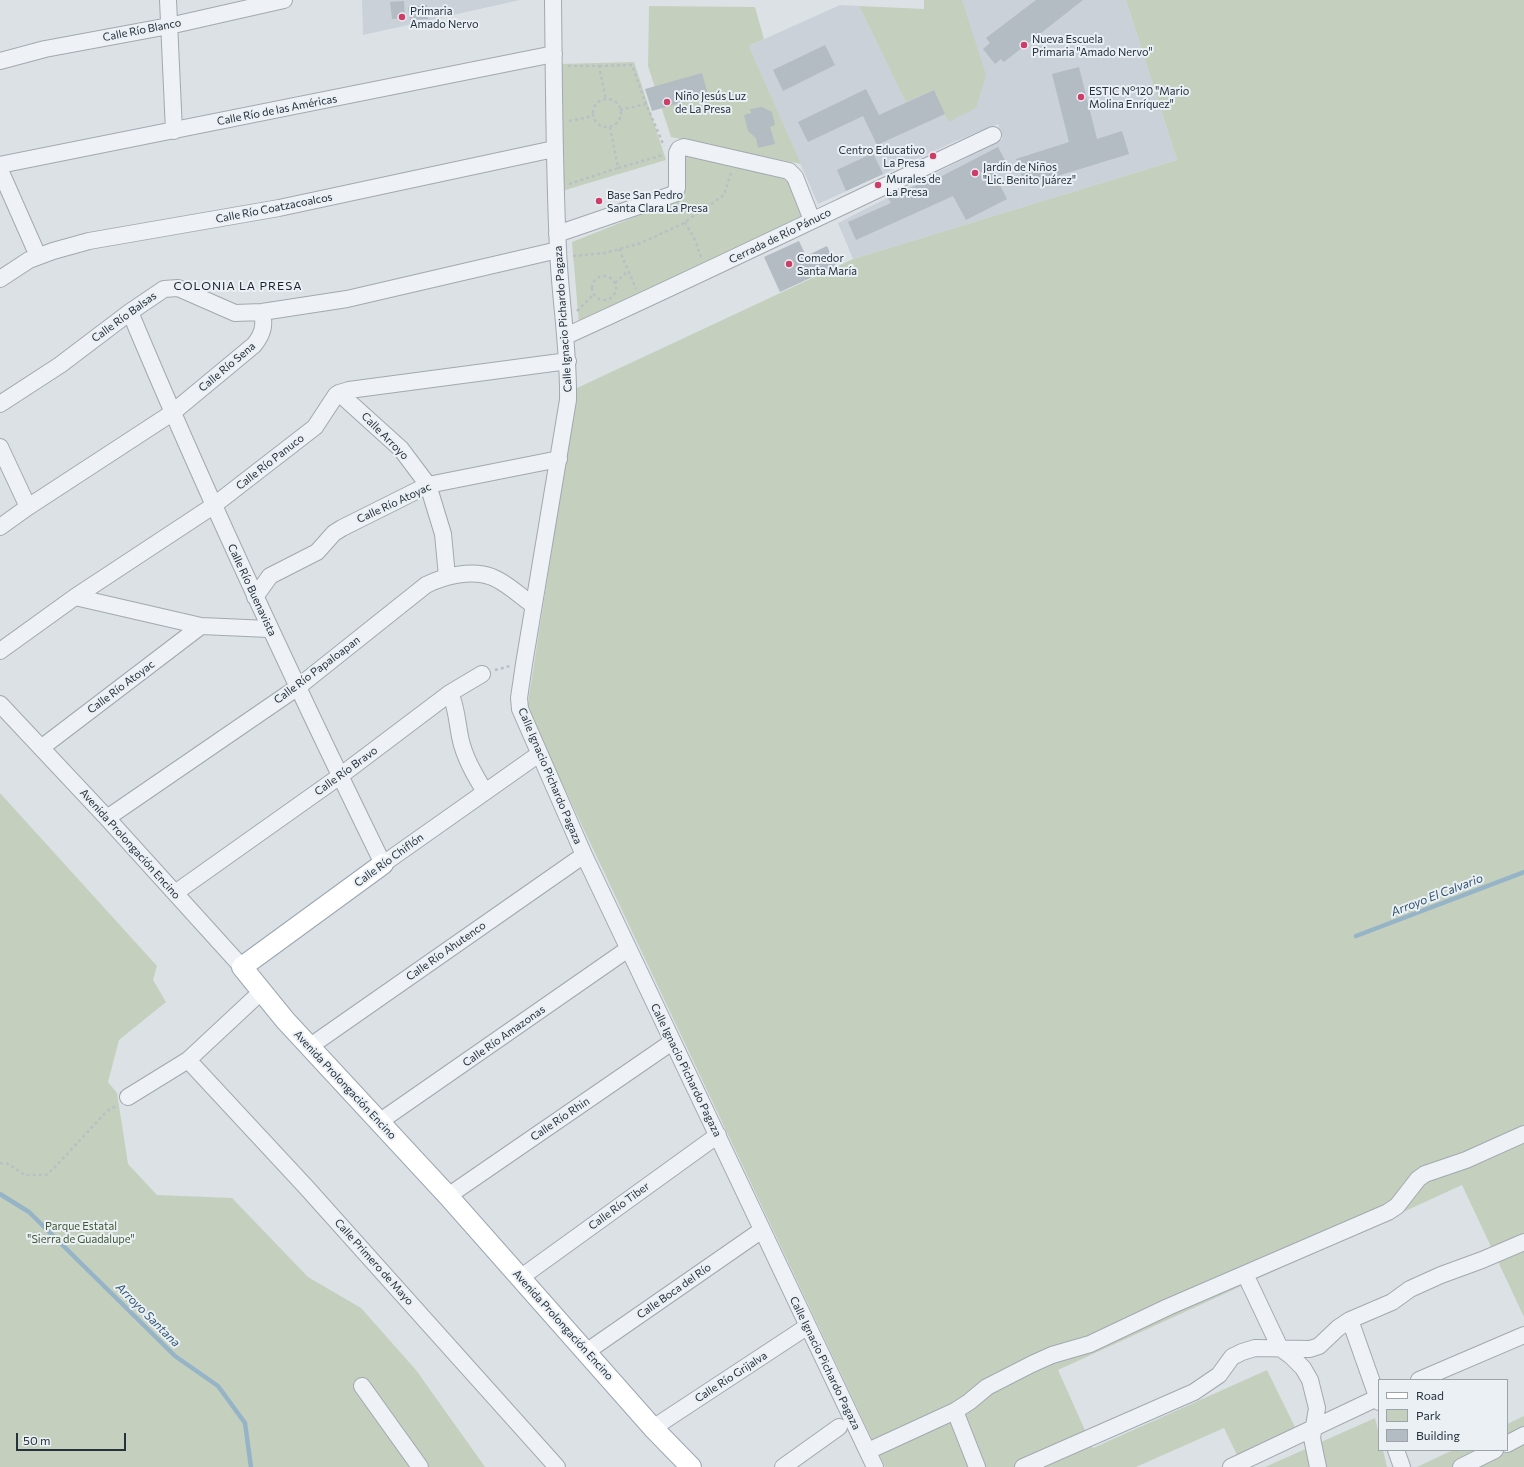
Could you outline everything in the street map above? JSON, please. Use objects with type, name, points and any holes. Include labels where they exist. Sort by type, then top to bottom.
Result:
[{"type":"main road","name":"Calle Río Chiflón","points":[[242,967],[383,864]]},
{"type":"main road","name":"Avenida Prolongación Encino","points":[[242,967],[309,1047],[448,1196],[653,1428],[691,1467]]},
{"type":"street","points":[[168,0],[174,131]]},
{"type":"street","name":"Calle Río Blanco","points":[[0,61],[45,49],[169,26],[284,0]]},
{"type":"street","name":"Calle Ignacio Pichardo Pagaza","points":[[553,0],[554,149],[557,234],[568,361],[568,400],[533,605],[519,698],[520,709],[584,855],[628,949],[875,1467]]},
{"type":"street","name":"Calle Río de las Américas","points":[[0,165],[554,54]]},
{"type":"street","name":"Cerrada de Río Pánuco","points":[[566,336],[709,271],[812,220],[993,135]]},
{"type":"street","points":[[557,234],[676,193],[677,153],[679,148],[684,147],[736,158],[792,174],[795,177],[812,220]]},
{"type":"street","name":"Calle Río Coatzacoalcos","points":[[0,279],[21,264],[38,256],[89,241],[279,208],[554,149]]},
{"type":"street","points":[[0,170],[38,256]]},
{"type":"street","points":[[262,312],[347,299],[558,254]]},
{"type":"street","name":"Calle Río Balsas","points":[[0,404],[60,365],[130,312],[164,289],[178,288],[235,313],[262,312]]},
{"type":"street","name":"Calle Río Buenavista","points":[[130,312],[172,413],[269,629],[383,864]]},
{"type":"street","name":"Calle Río Sena","points":[[0,527],[28,507],[172,413],[254,345],[262,333],[262,312]]},
{"type":"street","points":[[339,392],[568,361]]},
{"type":"street","name":"Calle Arroyo","points":[[339,392],[401,450],[428,485],[443,534],[447,576]]},
{"type":"street","name":"Calle Río Panuco","points":[[0,651],[76,597],[213,506],[315,426],[339,392]]},
{"type":"street","points":[[0,447],[28,507]]},
{"type":"street","name":"Calle Río Atoyac","points":[[255,598],[270,576],[317,552],[334,533],[428,485],[559,459]]},
{"type":"street","name":"Calle Río Papaloapan","points":[[107,818],[298,687],[426,585],[440,578],[462,574],[486,575],[493,577],[533,605]]},
{"type":"street","points":[[76,597],[201,626],[269,629]]},
{"type":"street","name":"Calle Río Atoyac","points":[[41,748],[201,626]]},
{"type":"street","name":"Calle Río Bravo","points":[[175,893],[340,776],[450,694],[482,674]]},
{"type":"street","points":[[450,694],[455,704],[461,743],[466,759],[485,792]]},
{"type":"street","name":"Avenida Prolongación Encino","points":[[0,704],[107,818],[242,967]]},
{"type":"street","name":"Calle Río Chiflón","points":[[383,864],[539,754]]},
{"type":"street","name":"Calle Río Ahutenco","points":[[309,1047],[584,855]]},
{"type":"street","name":"Calle Río Amazonas","points":[[379,1122],[628,949]]},
{"type":"street","points":[[128,1097],[188,1060],[262,991]]},
{"type":"street","name":"Calle Río Rhin","points":[[448,1196],[672,1042]]},
{"type":"street","name":"Calle Primero de Mayo","points":[[188,1060],[306,1187],[557,1467]]},
{"type":"street","points":[[868,1451],[955,1411],[987,1387],[1032,1364],[1052,1355],[1090,1344],[1168,1307],[1388,1212],[1397,1206],[1418,1179],[1425,1174],[1466,1160],[1524,1134]]},
{"type":"street","name":"Calle Río Tiber","points":[[520,1278],[718,1135]]},
{"type":"street","name":"Calle Boca del Río","points":[[586,1352],[762,1230]]},
{"type":"street","points":[[1023,1467],[1194,1392],[1219,1374],[1232,1357],[1242,1352],[1255,1348],[1310,1349],[1319,1346],[1338,1328],[1350,1320],[1392,1302],[1410,1289],[1435,1277],[1482,1260],[1524,1242]]},
{"type":"street","points":[[1245,1274],[1280,1348],[1303,1368],[1310,1380],[1317,1408],[1317,1417],[1313,1427],[1312,1438],[1318,1467]]},
{"type":"street","points":[[1231,1467],[1313,1427],[1378,1399],[1350,1320]]},
{"type":"street","name":"Calle Río Grijalva","points":[[653,1428],[808,1326]]},
{"type":"street","points":[[1421,1379],[1524,1335]]},
{"type":"street","points":[[362,1386],[420,1467]]},
{"type":"street","points":[[955,1411],[977,1467]]},
{"type":"street","points":[[783,1467],[839,1427]]},
{"type":"street","points":[[1508,1443],[1524,1435]]},
{"type":"street","points":[[1396,1451],[1402,1467]]},
{"type":"street","points":[[1461,1467],[1493,1451]]},
{"type":"path","points":[[568,66],[632,65],[664,147]]},
{"type":"path","points":[[599,66],[606,100]]},
{"type":"path","points":[[606,100],[612,100],[616,103],[620,110],[617,122],[606,127],[598,124],[593,116],[596,104],[606,100]]},
{"type":"path","points":[[620,110],[646,104]]},
{"type":"path","points":[[567,114],[567,121],[593,116]]},
{"type":"path","points":[[610,126],[618,168]]},
{"type":"path","points":[[567,177],[567,185],[667,154]]},
{"type":"path","points":[[558,254],[606,253],[641,243],[685,222],[724,195],[736,158]]},
{"type":"path","points":[[685,222],[709,271]]},
{"type":"path","points":[[619,249],[642,302]]},
{"type":"path","points":[[615,283],[628,271]]},
{"type":"path","points":[[605,276],[609,277],[615,283],[616,291],[608,299],[600,299],[594,294],[592,287],[595,280],[598,278],[605,276]]},
{"type":"path","points":[[482,674],[524,664]]},
{"type":"path","points":[[0,1163],[8,1164],[25,1175],[46,1175],[107,1112],[128,1097]]},
{"type":"shaded area","name":"Primaria Amado Nervo","points":[[362,0],[520,0],[363,35]]},
{"type":"shaded area","points":[[962,0],[1126,0],[1177,160],[853,259],[838,223],[1003,139],[998,124],[956,141],[818,204],[749,46],[840,5],[859,6],[906,101],[934,90],[948,122],[963,6]]},
{"type":"green space","points":[[924,0],[962,0],[986,75],[976,108],[948,122],[934,90],[906,102],[859,6],[924,9]]},
{"type":"green space","points":[[1126,0],[1524,0],[1524,1317],[1462,1185],[1058,1370],[1093,1448],[1267,1370],[1295,1427],[1237,1455],[1224,1428],[1136,1467],[885,1467],[527,709],[577,388],[853,259],[1177,160]]},
{"type":"green space","points":[[649,6],[755,7],[764,39],[749,46],[801,164],[671,137],[648,66]]},
{"type":"green space","points":[[634,62],[666,160],[562,191],[560,64]]},
{"type":"green space","points":[[680,152],[787,180],[807,222],[579,324],[572,242],[680,199]]},
{"type":"green space","name":"Parque Estatal \"Sierra de Guadalupe\"","points":[[0,793],[157,966],[153,980],[166,1002],[119,1040],[108,1082],[117,1093],[128,1164],[157,1195],[232,1198],[308,1277],[361,1308],[416,1370],[485,1467],[0,1467]]},
{"type":"green space","points":[[1524,1416],[1524,1467],[1417,1467],[1451,1451],[1508,1451],[1508,1424]]},
{"type":"green space","points":[[1375,1418],[1378,1430],[1378,1451],[1383,1451],[1387,1467],[1265,1467]]},
{"type":"building","points":[[1036,0],[1083,0],[1004,62],[1001,59],[995,64],[983,49],[990,43],[986,38]]},
{"type":"building","points":[[404,1],[405,18],[392,19],[390,2]]},
{"type":"building","points":[[427,5],[428,19],[410,20],[408,7]]},
{"type":"building","points":[[825,45],[835,65],[783,91],[773,70]]},
{"type":"building","points":[[1079,67],[1097,139],[1122,131],[1129,154],[1025,186],[1016,159],[1069,142],[1052,74]]},
{"type":"building","name":"Niño Jesús Luz de La Presa","points":[[702,73],[708,95],[652,111],[645,89]]},
{"type":"building","points":[[866,89],[879,115],[934,90],[945,114],[877,145],[863,116],[808,142],[798,122]]},
{"type":"building","points":[[762,107],[772,112],[775,125],[770,127],[775,144],[758,148],[756,138],[748,131],[744,115],[751,113],[750,109]]},
{"type":"building","points":[[998,147],[1007,164],[993,171],[1007,199],[966,220],[953,196],[856,240],[848,222],[891,203],[888,198],[939,175],[940,177]]},
{"type":"building","points":[[873,153],[883,174],[846,191],[837,170]]},
{"type":"building","points":[[799,241],[806,256],[827,246],[836,266],[780,292],[764,257]]},
{"type":"waterway","name":"Arroyo El Calvario","points":[[1356,936],[1524,872]]},
{"type":"waterway","name":"Arroyo Santana","points":[[0,1194],[29,1212],[175,1356],[218,1386],[245,1423],[251,1467]]},
{"type":"place","name":"Primaria Amado Nervo","points":[[402,17]]},
{"type":"place","name":"Nueva Escuela Primaria \"Amado Nervo\"","points":[[1024,45]]},
{"type":"place","name":"ESTIC N°120 \"Mario Molina Enríquez\"","points":[[1081,97]]},
{"type":"place","name":"Niño Jesús Luz de La Presa","points":[[667,102]]},
{"type":"place","name":"Centro Educativo La Presa","points":[[933,156]]},
{"type":"place","name":"Jardín de Niños \"Lic. Benito Juárez\"","points":[[975,173]]},
{"type":"place","name":"Murales de La Presa","points":[[878,185]]},
{"type":"place","name":"Base San Pedro Santa Clara La Presa","points":[[599,201]]},
{"type":"place","name":"Comedor Santa María","points":[[789,264]]},
{"type":"district","name":"COLONIA LA PRESA","points":[[238,286]]}]
